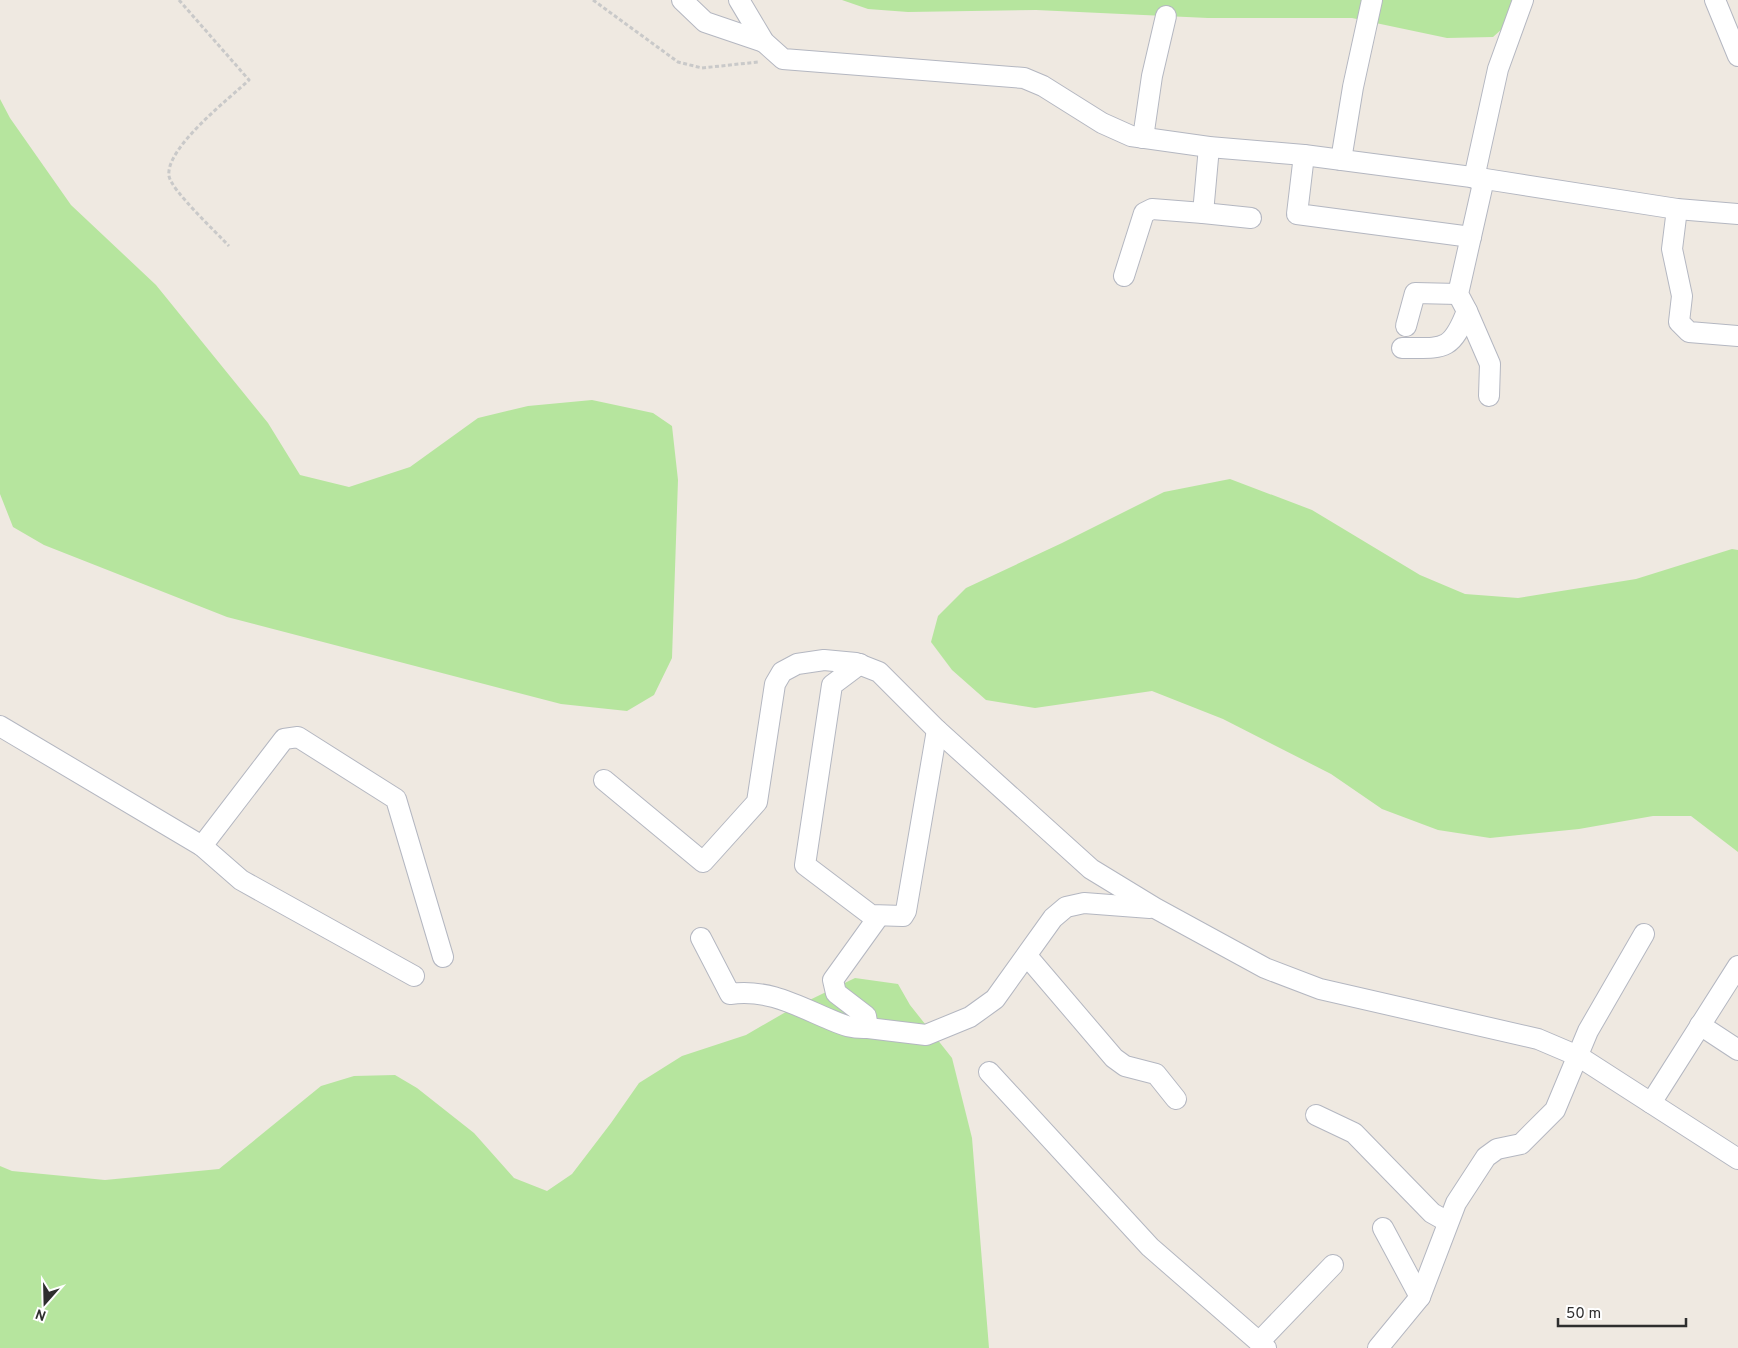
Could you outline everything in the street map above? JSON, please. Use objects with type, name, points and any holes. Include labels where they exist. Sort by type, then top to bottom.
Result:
[{"type":"street","points":[[682,0],[705,22],[764,42]]},
{"type":"street","points":[[739,0],[764,42],[783,59],[1024,78],[1043,86],[1102,123],[1131,136],[1209,147],[1304,154],[1479,178],[1676,209],[1738,214]]},
{"type":"street","points":[[1341,160],[1353,87],[1372,0]]},
{"type":"street","points":[[1402,348],[1432,348],[1447,344],[1458,335],[1470,237],[1498,69],[1523,0]]},
{"type":"street","points":[[1715,0],[1738,56]]},
{"type":"street","points":[[1143,138],[1152,76],[1166,16]]},
{"type":"street","points":[[1203,213],[1209,147]]},
{"type":"street","points":[[1304,154],[1297,214],[1470,237]]},
{"type":"street","points":[[1676,209],[1672,249],[1682,296],[1680,322],[1689,332],[1738,336]]},
{"type":"street","points":[[1124,276],[1144,213],[1152,210],[1252,218]]},
{"type":"street","points":[[1406,326],[1415,293],[1462,302]]},
{"type":"street","points":[[1462,302],[1490,364],[1488,396]]},
{"type":"street","points":[[604,780],[703,862],[757,802],[775,684],[782,672],[797,664],[824,660],[858,664],[879,672],[937,730],[1091,869],[1154,908],[1265,968],[1320,989],[1538,1039],[1578,1056],[1738,1159]]},
{"type":"street","points":[[858,664],[832,685],[805,864],[871,915],[903,916],[906,910],[937,730]]},
{"type":"street","points":[[0,726],[202,846],[240,880],[414,976]]},
{"type":"street","points":[[202,846],[284,739],[298,737],[396,799],[443,957]]},
{"type":"street","points":[[701,938],[730,994],[748,992],[769,995],[852,1029],[868,1028],[926,1035],[970,1017],[995,999],[1053,918],[1066,908],[1084,902],[1154,908]]},
{"type":"street","points":[[868,1028],[866,1016],[836,993],[833,980],[879,916]]},
{"type":"street","points":[[1378,1348],[1420,1297],[1456,1203],[1486,1157],[1497,1149],[1521,1144],[1555,1110],[1588,1031],[1644,934]]},
{"type":"street","points":[[1027,956],[1114,1058],[1125,1066],[1156,1074],[1176,1099]]},
{"type":"street","points":[[1651,1103],[1738,966]]},
{"type":"street","points":[[1700,1025],[1738,1050]]},
{"type":"street","points":[[990,1072],[1150,1247],[1263,1345],[1333,1265]]},
{"type":"street","points":[[1316,1115],[1354,1133],[1432,1212],[1448,1222]]},
{"type":"street","points":[[1382,1228],[1420,1297]]},
{"type":"path","points":[[179,0],[249,80],[188,138],[172,160],[169,176],[175,188],[229,246]]},
{"type":"path","points":[[593,0],[678,62],[702,68],[783,59]]},
{"type":"green space","points":[[842,0],[1519,0],[1512,20],[1493,37],[1447,38],[1352,18],[1208,18],[1036,10],[908,12],[868,9]]},
{"type":"green space","points":[[0,99],[10,118],[71,205],[156,285],[268,423],[300,475],[349,487],[410,467],[478,418],[528,406],[592,400],[653,413],[672,426],[678,480],[672,658],[654,695],[627,711],[561,704],[227,617],[44,545],[13,527],[0,494]]},
{"type":"green space","points":[[1230,479],[1312,510],[1420,575],[1465,594],[1518,598],[1636,579],[1732,549],[1738,550],[1738,852],[1691,816],[1653,816],[1579,829],[1490,838],[1438,830],[1382,809],[1331,774],[1223,719],[1152,691],[1035,708],[986,700],[952,670],[931,642],[938,616],[966,588],[1164,492]]},
{"type":"green space","points":[[855,978],[898,984],[910,1005],[952,1058],[972,1138],[989,1348],[0,1348],[0,1166],[12,1171],[105,1180],[219,1169],[321,1086],[354,1076],[395,1075],[417,1088],[474,1133],[514,1178],[547,1191],[572,1174],[639,1083],[682,1056],[746,1035],[791,1009]]}]
